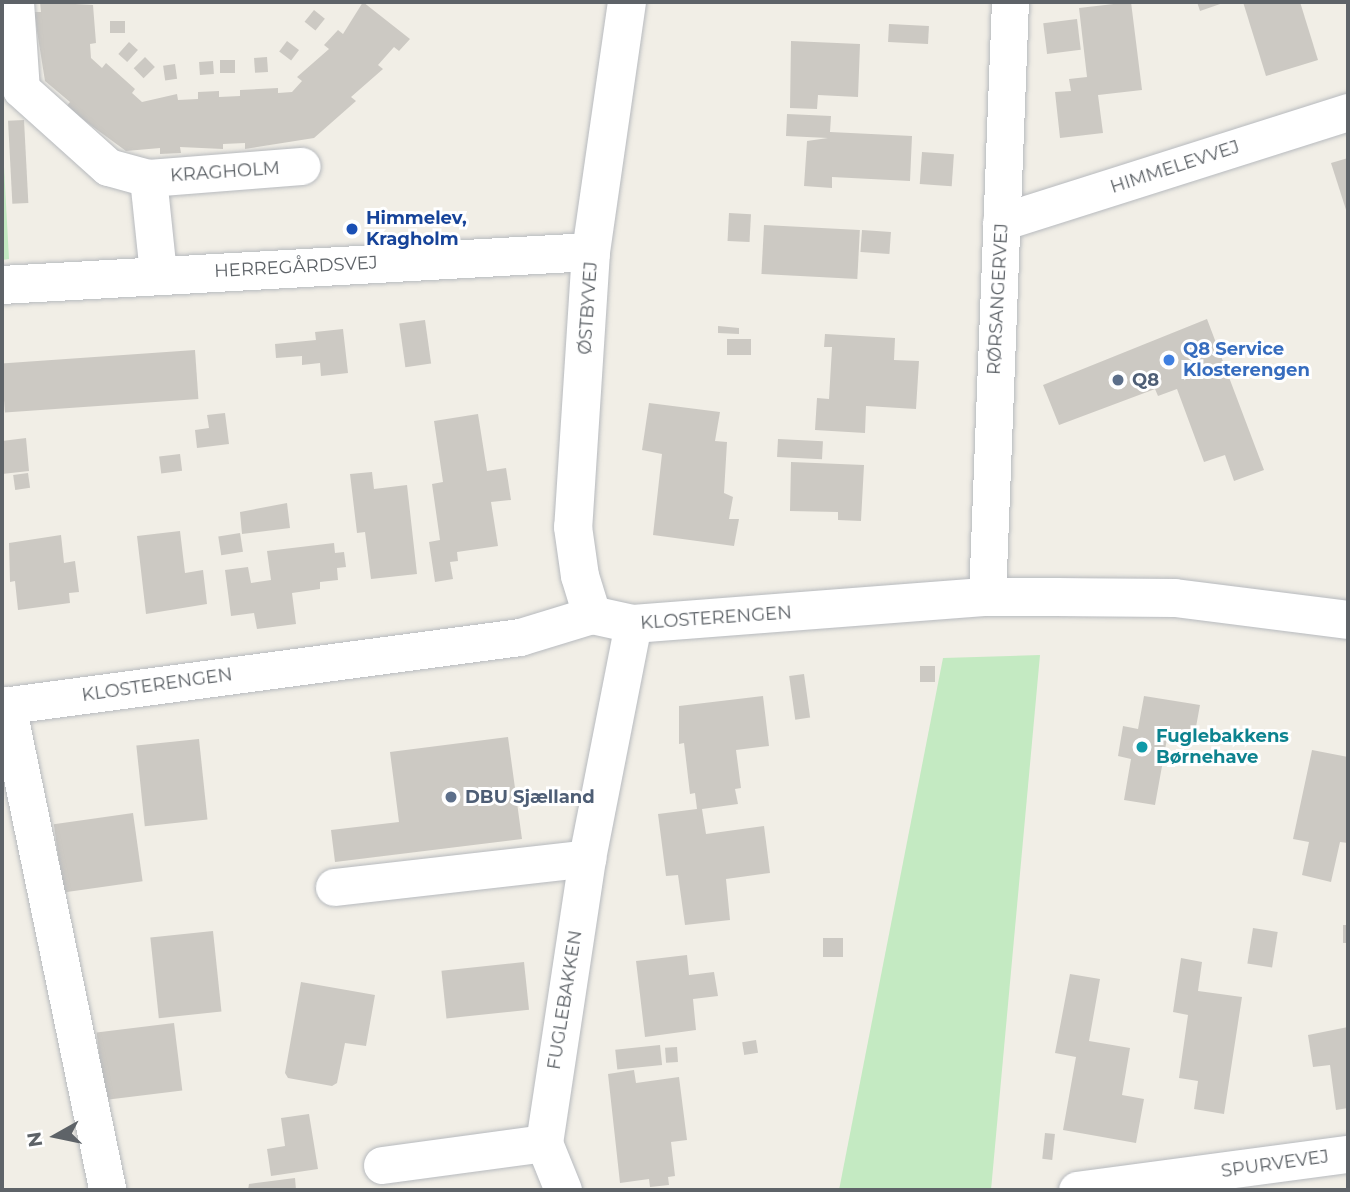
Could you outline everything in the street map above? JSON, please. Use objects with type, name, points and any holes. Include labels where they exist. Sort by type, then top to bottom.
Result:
[{"type":"street","name":"KRAGHOLM","points":[[15,2],[21,89],[108,167],[148,178],[302,166]]},
{"type":"street","name":"ØSTBYVEJ","points":[[592,615],[573,537],[591,253],[627,2]]},
{"type":"street","name":"RØRSANGERVEJ","points":[[987,597],[1010,2]]},
{"type":"street","name":"HIMMELEVVEJ","points":[[1002,222],[1348,112]]},
{"type":"street","name":"KRAGHOLM","points":[[148,178],[158,273]]},
{"type":"street","name":"HERREGÅRDSVEJ","points":[[2,285],[158,273],[591,253]]},
{"type":"street","name":"KLOSTERENGEN","points":[[107,1190],[4,706],[520,637],[592,615],[633,624],[987,597],[1175,598],[1348,620]]},
{"type":"street","name":"FUGLEBAKKEN","points":[[544,1143],[587,858],[633,624]]},
{"type":"street","points":[[334,887],[587,858]]},
{"type":"street","points":[[382,1165],[544,1143],[563,1190]]},
{"type":"street","name":"SPURVEVEJ","points":[[1077,1190],[1348,1154]]},
{"type":"green space","points":[[2,130],[9,259],[2,260]]},
{"type":"green space","points":[[1040,655],[991,1190],[839,1190],[943,658]]},
{"type":"building","points":[[40,2],[93,5],[96,43],[90,44],[91,58],[102,68],[106,63],[135,89],[132,93],[142,102],[177,94],[178,100],[198,99],[198,92],[219,91],[219,97],[240,96],[240,90],[278,88],[278,93],[292,92],[302,81],[297,77],[329,49],[324,45],[338,30],[343,34],[363,2],[410,39],[399,51],[394,47],[378,65],[383,69],[351,97],[356,101],[314,138],[245,149],[245,143],[223,144],[223,149],[180,147],[181,153],[160,154],[160,148],[126,151],[66,107],[70,102],[45,81],[34,12],[41,12]]},
{"type":"building","points":[[1131,2],[1142,90],[1098,95],[1103,133],[1060,138],[1055,92],[1071,91],[1069,79],[1087,77],[1079,8]]},
{"type":"building","points":[[1197,2],[1226,2],[1200,11]]},
{"type":"building","points":[[1243,2],[1300,2],[1318,60],[1266,76]]},
{"type":"building","points":[[314,10],[325,19],[315,30],[305,22]]},
{"type":"building","points":[[1077,19],[1081,50],[1047,54],[1043,23]]},
{"type":"building","points":[[110,21],[125,21],[125,33],[110,33]]},
{"type":"building","points":[[889,24],[929,26],[928,44],[888,42]]},
{"type":"building","points":[[287,41],[299,50],[291,60],[279,51]]},
{"type":"building","points":[[791,41],[860,44],[858,97],[818,95],[817,109],[790,108]]},
{"type":"building","points":[[129,42],[138,50],[127,62],[118,54]]},
{"type":"building","points":[[145,57],[155,67],[144,78],[134,68]]},
{"type":"building","points":[[267,57],[268,72],[255,73],[254,58]]},
{"type":"building","points":[[220,60],[235,60],[235,73],[220,73]]},
{"type":"building","points":[[213,61],[214,74],[200,75],[199,62]]},
{"type":"building","points":[[175,64],[177,79],[165,81],[163,66]]},
{"type":"building","points":[[787,114],[831,116],[830,132],[912,136],[910,181],[832,177],[832,188],[804,186],[807,141],[828,138],[786,136]]},
{"type":"building","points":[[24,120],[28,203],[12,204],[8,121]]},
{"type":"building","points":[[922,152],[954,154],[952,186],[920,184]]},
{"type":"building","points":[[1348,158],[1348,216],[1331,163]]},
{"type":"building","points":[[729,213],[751,214],[750,242],[728,241]]},
{"type":"building","points":[[764,225],[860,230],[857,279],[761,274]]},
{"type":"building","points":[[862,230],[891,232],[889,254],[860,252]]},
{"type":"building","points":[[1207,319],[1264,470],[1234,481],[1225,455],[1204,462],[1177,389],[1158,396],[1155,389],[1059,425],[1043,385]]},
{"type":"building","points":[[425,320],[431,364],[405,367],[399,324]]},
{"type":"building","points":[[718,326],[739,328],[739,334],[718,333]]},
{"type":"building","points":[[343,329],[348,373],[321,376],[320,363],[302,365],[302,356],[276,358],[275,344],[316,340],[315,332]]},
{"type":"building","points":[[825,334],[895,338],[894,360],[919,361],[916,409],[866,406],[865,433],[815,430],[817,398],[829,399],[832,347],[824,347]]},
{"type":"building","points":[[727,339],[751,339],[751,355],[727,355]]},
{"type":"building","points":[[195,350],[198,399],[5,412],[2,363]]},
{"type":"building","points":[[649,403],[720,412],[715,441],[727,442],[724,493],[733,497],[729,519],[739,519],[734,546],[653,535],[662,454],[642,450]]},
{"type":"building","points":[[225,413],[229,444],[197,448],[195,430],[209,428],[207,415]]},
{"type":"building","points":[[478,414],[487,471],[506,468],[511,500],[491,502],[498,546],[457,552],[458,561],[450,562],[453,579],[435,582],[429,542],[440,540],[432,484],[443,482],[434,421]]},
{"type":"building","points":[[26,438],[29,471],[2,474],[2,441]]},
{"type":"building","points":[[778,439],[823,441],[822,459],[777,457]]},
{"type":"building","points":[[180,454],[182,471],[161,473],[159,457]]},
{"type":"building","points":[[791,462],[864,465],[861,521],[838,520],[838,512],[790,511]]},
{"type":"building","points":[[372,472],[374,489],[407,485],[417,574],[371,579],[365,532],[357,533],[350,474]]},
{"type":"building","points":[[28,473],[30,488],[15,490],[13,475]]},
{"type":"building","points":[[287,503],[290,528],[242,534],[240,512]]},
{"type":"building","points":[[180,531],[185,573],[203,570],[207,604],[146,614],[137,536]]},
{"type":"building","points":[[240,533],[243,552],[221,555],[218,536]]},
{"type":"building","points":[[61,535],[64,563],[75,561],[79,592],[69,593],[70,603],[18,610],[15,581],[10,582],[9,543]]},
{"type":"building","points":[[334,543],[335,553],[344,552],[346,567],[337,568],[338,580],[320,582],[320,589],[292,593],[296,624],[257,629],[254,613],[231,616],[225,570],[248,567],[251,583],[271,580],[267,551]]},
{"type":"building","points":[[920,666],[935,666],[935,682],[920,682]]},
{"type":"building","points":[[804,674],[810,718],[795,720],[789,676]]},
{"type":"building","points":[[763,696],[769,746],[736,750],[741,788],[735,789],[738,804],[702,809],[706,834],[764,826],[770,873],[726,879],[730,920],[685,925],[678,875],[666,876],[658,814],[697,809],[695,793],[690,794],[684,743],[679,744],[679,706]]},
{"type":"building","name":"Fuglebakkens Børnehave","points":[[1144,696],[1200,705],[1194,738],[1168,733],[1155,805],[1124,800],[1131,759],[1118,756],[1123,726],[1138,729]]},
{"type":"building","points":[[508,737],[522,839],[335,862],[331,830],[399,822],[390,752]]},
{"type":"building","points":[[199,739],[207,820],[145,826],[136,746]]},
{"type":"building","points":[[1312,750],[1348,757],[1348,843],[1340,842],[1331,882],[1302,875],[1309,842],[1293,839]]},
{"type":"building","points":[[133,813],[143,881],[63,892],[54,824]]},
{"type":"building","points":[[1343,925],[1348,925],[1348,943],[1343,943]]},
{"type":"building","points":[[1253,928],[1278,932],[1272,967],[1247,964]]},
{"type":"building","points":[[213,931],[221,1012],[159,1018],[150,938]]},
{"type":"building","points":[[823,938],[843,938],[843,957],[823,957]]},
{"type":"building","points":[[687,955],[689,975],[714,972],[718,996],[693,999],[696,1030],[645,1037],[636,961]]},
{"type":"building","points":[[1181,958],[1202,962],[1198,991],[1242,997],[1224,1114],[1194,1109],[1198,1081],[1179,1078],[1188,1015],[1173,1012]]},
{"type":"building","points":[[524,962],[529,1010],[446,1018],[441,971]]},
{"type":"building","points":[[1070,974],[1100,979],[1089,1041],[1130,1048],[1122,1095],[1144,1099],[1136,1143],[1063,1130],[1076,1057],[1055,1053]]},
{"type":"building","points":[[301,982],[375,995],[366,1046],[345,1043],[337,1083],[332,1086],[288,1078],[285,1073]]},
{"type":"building","points":[[174,1023],[182,1090],[105,1100],[97,1033]]},
{"type":"building","points":[[1348,1027],[1348,1108],[1336,1110],[1330,1065],[1313,1067],[1308,1035]]},
{"type":"building","points":[[756,1040],[758,1053],[744,1055],[742,1042]]},
{"type":"building","points":[[660,1045],[662,1065],[617,1070],[615,1050]]},
{"type":"building","points":[[677,1047],[678,1062],[666,1063],[665,1048]]},
{"type":"building","points":[[634,1070],[636,1083],[679,1077],[687,1140],[671,1142],[675,1176],[668,1177],[669,1185],[650,1187],[649,1179],[620,1183],[608,1074]]},
{"type":"building","points":[[309,1114],[318,1169],[271,1176],[267,1149],[285,1146],[281,1118]]},
{"type":"building","points":[[1045,1133],[1055,1134],[1052,1160],[1042,1159]]},
{"type":"building","points":[[295,1178],[296,1190],[248,1190],[249,1184]]},
{"type":"place","name":"Himmelev, Kragholm","points":[[352,229]]},
{"type":"place","name":"Q8 Service Klosterengen","points":[[1169,360]]},
{"type":"place","name":"Q8","points":[[1118,380]]},
{"type":"place","name":"Fuglebakkens Børnehave","points":[[1142,747]]},
{"type":"place","name":"DBU Sjælland","points":[[451,797]]}]
